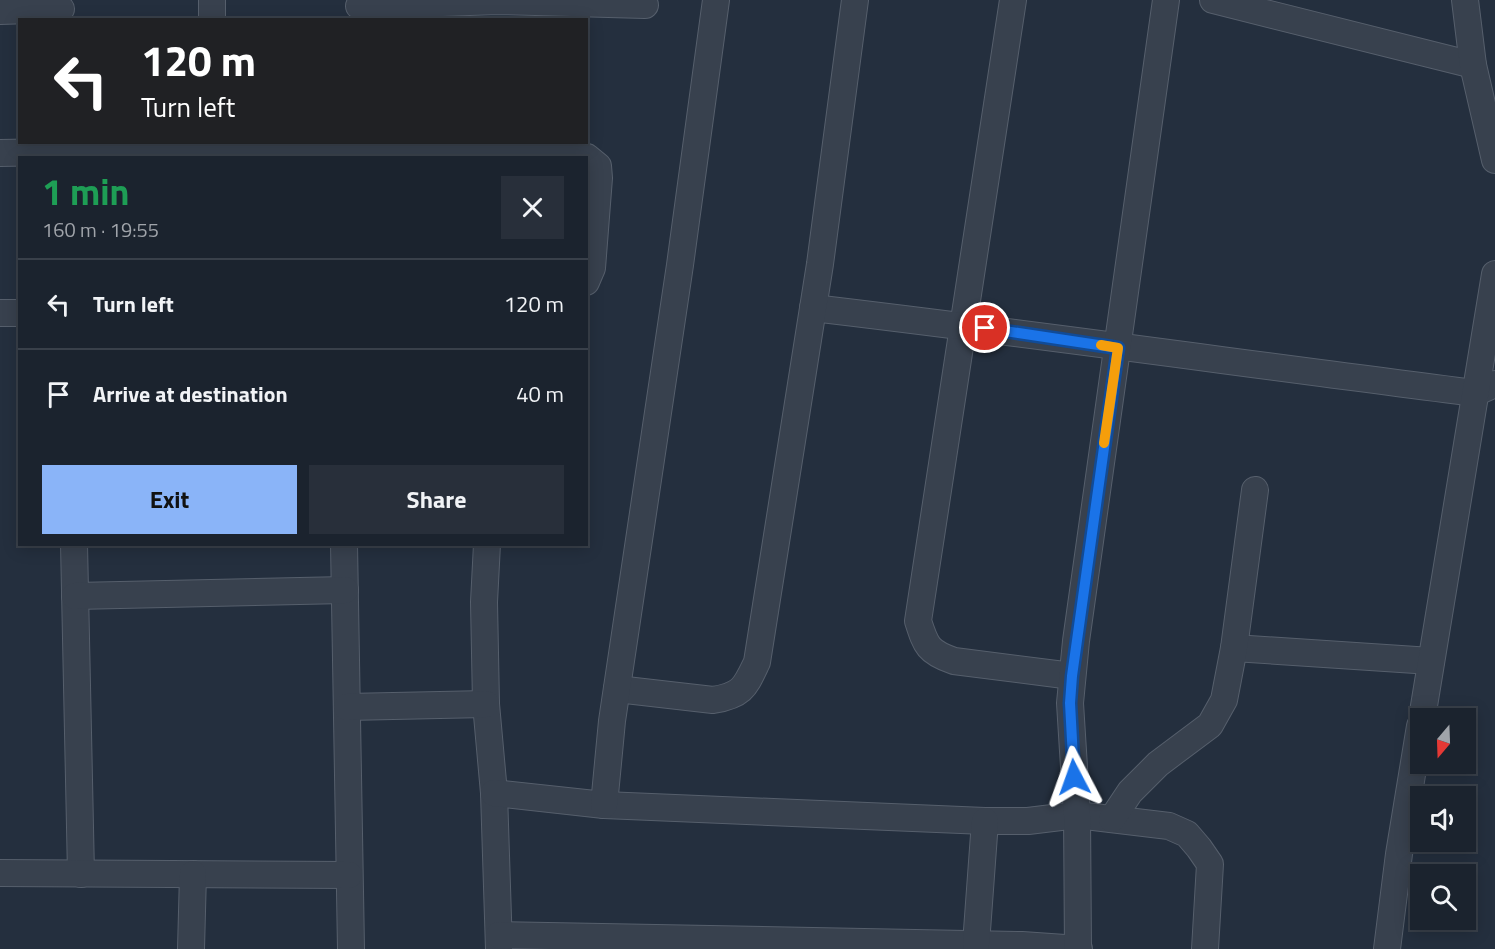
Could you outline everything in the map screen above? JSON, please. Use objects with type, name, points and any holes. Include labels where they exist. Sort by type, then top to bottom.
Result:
[{"type":"street","points":[[212,0],[212,18]]},
{"type":"street","points":[[359,8],[496,0],[645,5]]},
{"type":"street","points":[[604,805],[617,689],[680,265],[716,0]]},
{"type":"street","points":[[617,689],[713,700],[728,698],[745,687],[757,662],[813,308],[855,0]]},
{"type":"street","points":[[1013,0],[918,621],[926,644],[936,654],[954,661],[1072,676]]},
{"type":"street","points":[[488,546],[484,602],[486,704],[494,793],[499,942],[923,946],[976,944],[1078,949],[1077,815],[1070,703],[1072,676],[1166,0]]},
{"type":"street","points":[[1213,0],[1473,65]]},
{"type":"street","points":[[1465,0],[1473,65],[1495,160]]},
{"type":"street","points":[[0,11],[62,10]]},
{"type":"street","points":[[0,153],[64,147],[106,154],[211,147],[288,155],[356,147],[568,153],[582,156]]},
{"type":"street","points":[[588,158],[598,166],[599,178],[592,268],[588,277]]},
{"type":"street","points":[[1424,708],[1485,388],[1495,274]]},
{"type":"street","points":[[813,308],[963,325],[1118,348],[1485,388]]},
{"type":"street","points":[[0,313],[18,313]]},
{"type":"street","points":[[1112,819],[1130,792],[1158,764],[1210,725],[1224,700],[1234,648],[1255,490]]},
{"type":"street","points":[[74,546],[81,874]]},
{"type":"street","points":[[344,546],[351,949]]},
{"type":"street","points":[[75,596],[345,590]]},
{"type":"street","points":[[1234,648],[1431,661]]},
{"type":"street","points":[[347,707],[486,704]]},
{"type":"street","points":[[1387,949],[1412,774]]},
{"type":"street","points":[[494,793],[604,805],[985,821],[1028,821],[1077,815],[1169,826],[1187,834],[1210,864],[1205,949]]},
{"type":"street","points":[[976,944],[985,821]]},
{"type":"street","points":[[0,873],[349,875]]},
{"type":"street","points":[[191,949],[193,874]]},
{"type":"slow traffic","points":[[1101,345],[1118,348],[1104,443]]},
{"type":"route","points":[[985,328],[1118,348],[1072,676],[1070,703],[1074,777]]}]
